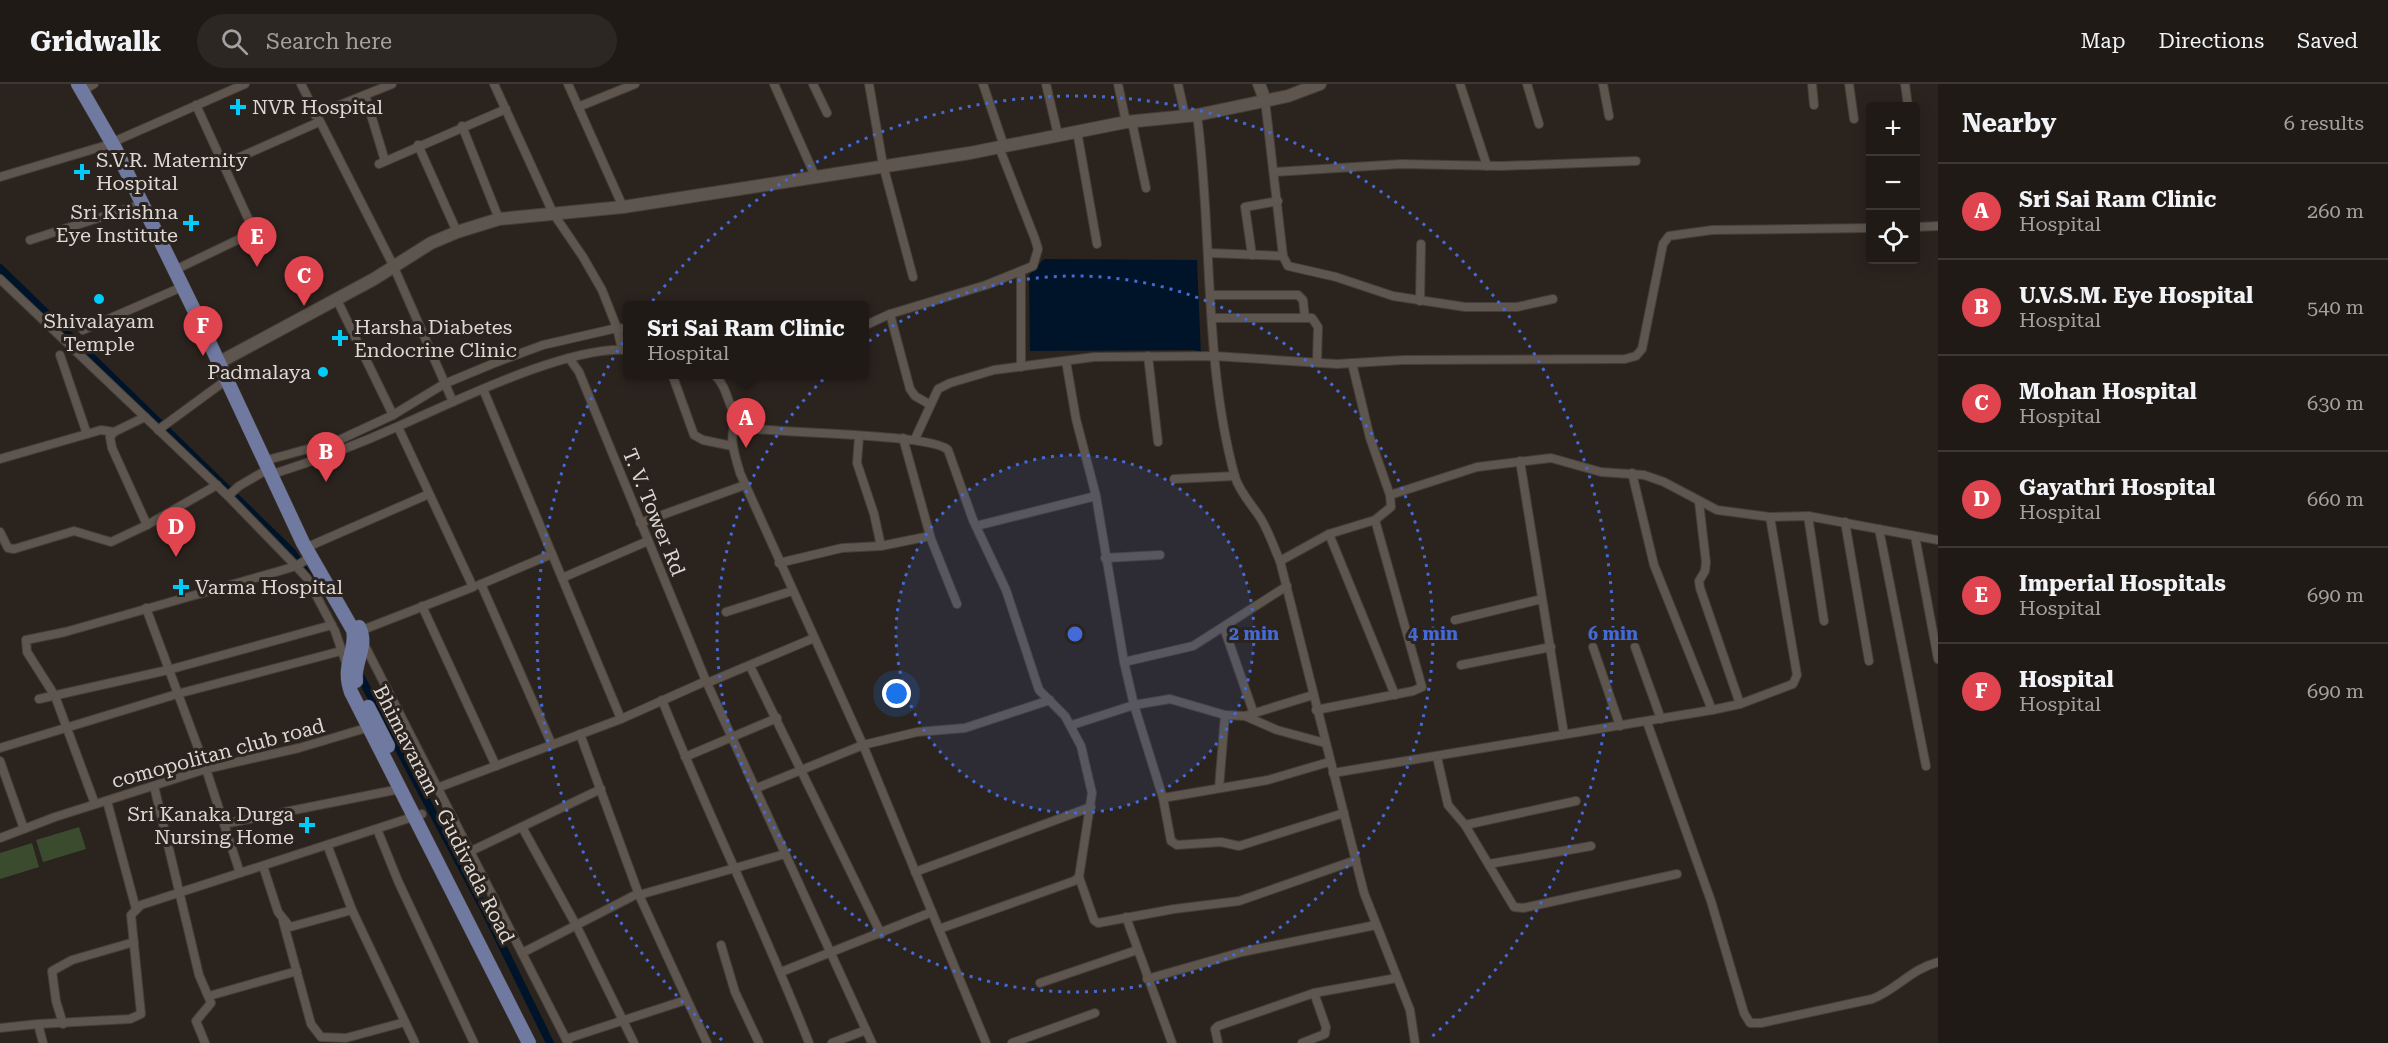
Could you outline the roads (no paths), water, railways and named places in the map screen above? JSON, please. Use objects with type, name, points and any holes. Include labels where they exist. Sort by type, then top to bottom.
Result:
[{"type":"main road","points":[[1259,84],[1265,100]]},
{"type":"main road","points":[[221,362],[337,300],[393,265],[457,232],[499,219],[623,207],[1001,146],[1129,122],[1191,115],[1265,100],[1320,84]]},
{"type":"main road","points":[[86,86],[180,267],[221,362]]},
{"type":"main road","points":[[114,141],[142,204],[272,468],[305,558],[354,654]]},
{"type":"main road","name":"Bhimavaram - Gudivada Road","points":[[354,654],[373,726],[400,789],[419,816]]},
{"type":"main road","name":"Bhimavaram - Gudivada Road","points":[[373,726],[518,1013],[529,1043]]},
{"type":"main road","points":[[518,1013],[537,1043]]},
{"type":"street","points":[[0,177],[114,141],[196,105],[229,87],[245,84]]},
{"type":"street","points":[[301,84],[393,265],[453,402]]},
{"type":"street","points":[[222,165],[392,84]]},
{"type":"street","points":[[494,84],[553,213],[602,290],[623,344]]},
{"type":"street","points":[[568,84],[623,207]]},
{"type":"street","points":[[578,107],[635,84]]},
{"type":"street","points":[[774,84],[815,176]]},
{"type":"street","points":[[813,84],[827,113]]},
{"type":"street","points":[[869,84],[883,165],[913,277]]},
{"type":"street","points":[[869,324],[890,314],[986,285],[1033,266],[1038,249],[1001,146],[983,84]]},
{"type":"street","points":[[1046,84],[1058,135]]},
{"type":"street","points":[[1118,84],[1146,188]]},
{"type":"street","points":[[1178,84],[1191,115],[1210,253],[1214,356],[1221,413],[1235,476],[1244,495],[1263,522],[1280,561],[1329,762],[1356,860],[1376,925],[1410,1010],[1415,1043]]},
{"type":"street","points":[[1460,84],[1487,166]]},
{"type":"street","points":[[1527,84],[1539,124]]},
{"type":"street","points":[[1603,84],[1609,116]]},
{"type":"street","points":[[1812,84],[1814,105]]},
{"type":"street","points":[[1849,84],[1854,119]]},
{"type":"street","points":[[1905,84],[1907,102]]},
{"type":"street","points":[[365,95],[382,163],[418,145],[506,109]]},
{"type":"street","points":[[1265,100],[1283,256],[1288,266],[1296,270],[1336,277],[1393,296],[1465,306],[1517,307],[1553,299]]},
{"type":"street","points":[[180,267],[252,233],[252,227],[196,105]]},
{"type":"street","points":[[462,126],[499,219]]},
{"type":"street","points":[[1077,131],[1097,244]]},
{"type":"street","points":[[418,145],[457,232]]},
{"type":"street","points":[[1275,172],[1401,164],[1487,166],[1636,161]]},
{"type":"street","points":[[1252,255],[1245,207],[1278,201]]},
{"type":"street","points":[[30,240],[142,204]]},
{"type":"street","points":[[1920,227],[1938,226]]},
{"type":"street","points":[[915,439],[929,404],[938,390],[950,383],[994,370],[1094,357],[1214,356],[1352,363],[1625,359],[1636,356],[1642,349],[1663,244],[1669,236],[1712,230],[1866,228]]},
{"type":"street","points":[[1420,300],[1421,244]]},
{"type":"street","points":[[1210,253],[1283,256]]},
{"type":"street","points":[[1020,367],[1021,271]]},
{"type":"street","points":[[0,279],[228,496],[305,558],[307,578],[332,625],[354,654],[437,788],[567,1041],[686,999]]},
{"type":"street","points":[[83,330],[182,286]]},
{"type":"street","points":[[1212,295],[1298,296],[1303,300],[1305,318]]},
{"type":"street","points":[[337,300],[393,415]]},
{"type":"street","points":[[890,314],[910,389],[915,396],[929,404]]},
{"type":"street","points":[[1212,318],[1312,318],[1316,322],[1317,362]]},
{"type":"street","points":[[228,496],[239,486],[272,468],[393,415],[444,384],[543,345],[623,329]]},
{"type":"street","points":[[272,468],[333,455],[483,389],[569,358],[623,349]]},
{"type":"street","points":[[60,355],[87,434]]},
{"type":"street","points":[[1148,357],[1158,442]]},
{"type":"street","name":"T. V. Tower Rd","points":[[569,358],[579,372],[706,682],[757,788],[872,1043]]},
{"type":"street","points":[[1066,361],[1076,419],[1096,496],[1124,662],[1134,705],[1163,798],[1171,841],[1177,845],[1221,842],[1239,846],[1344,813]]},
{"type":"street","points":[[1280,561],[1329,534],[1375,520],[1391,507],[1390,495],[1370,438],[1352,363]]},
{"type":"street","points":[[159,429],[229,378]]},
{"type":"street","points":[[673,379],[694,435],[703,440],[732,446]]},
{"type":"street","points":[[717,379],[725,390],[736,421],[746,429],[915,439],[944,446],[948,450],[976,526],[1006,590],[1039,690],[1072,725],[1081,746],[1092,794],[1079,877],[1094,920],[1098,923],[1239,901],[1356,860]]},
{"type":"street","points":[[483,389],[621,718]]},
{"type":"street","points":[[145,417],[114,432],[110,437],[112,448],[147,525]]},
{"type":"street","points":[[736,421],[732,431],[732,446],[745,485],[863,745],[986,1043]]},
{"type":"street","points":[[398,427],[429,494],[477,586],[552,745]]},
{"type":"street","points":[[0,459],[104,429],[114,432]]},
{"type":"street","points":[[859,437],[857,463],[881,546]]},
{"type":"street","points":[[903,438],[930,536],[957,604]]},
{"type":"street","points":[[1390,495],[1477,467],[1520,460],[1560,459],[1601,472],[1632,473],[1664,482],[1717,510],[1770,517],[1808,516],[1938,540]]},
{"type":"street","points":[[1520,460],[1564,734]]},
{"type":"street","points":[[1632,473],[1644,532],[1654,565],[1712,710]]},
{"type":"street","points":[[1174,479],[1235,476]]},
{"type":"street","points":[[0,532],[8,548],[14,549],[74,531],[111,542],[147,525],[217,485]]},
{"type":"street","points":[[640,523],[745,485]]},
{"type":"street","points":[[95,804],[55,696],[27,652],[26,640],[65,632],[305,558],[429,494]]},
{"type":"street","points":[[976,526],[1096,496]]},
{"type":"street","points":[[1699,502],[1706,562],[1705,572],[1699,581],[1700,588],[1740,704]]},
{"type":"street","points":[[1808,516],[1824,621]]},
{"type":"street","points":[[1333,773],[1712,710],[1740,704],[1793,684],[1797,675],[1770,517]]},
{"type":"street","points":[[1316,710],[1395,695],[1422,687],[1375,520]]},
{"type":"street","points":[[1845,522],[1869,661]]},
{"type":"street","points":[[1879,529],[1926,766]]},
{"type":"street","points":[[1329,534],[1395,695]]},
{"type":"street","points":[[779,563],[842,548],[881,546],[930,536]]},
{"type":"street","points":[[1915,536],[1938,659]]},
{"type":"street","points":[[562,578],[648,541]]},
{"type":"street","points":[[0,748],[177,694],[354,654],[422,606],[477,586],[552,554]]},
{"type":"street","points":[[1105,558],[1160,555]]},
{"type":"street","points":[[1124,662],[1193,646],[1287,586]]},
{"type":"street","points":[[726,612],[792,591]]},
{"type":"street","points":[[1455,620],[1542,599]]},
{"type":"street","points":[[422,606],[496,766]]},
{"type":"street","points":[[146,608],[206,769],[240,873]]},
{"type":"street","points":[[39,699],[168,670],[332,625]]},
{"type":"street","points":[[1224,628],[1249,715],[1277,730],[1325,743]]},
{"type":"street","points":[[437,788],[621,718],[814,638]]},
{"type":"street","points":[[1461,665],[1551,647]]},
{"type":"street","points":[[1593,647],[1620,726]]},
{"type":"street","points":[[1635,647],[1661,719]]},
{"type":"street","points":[[750,666],[881,934]]},
{"type":"street","points":[[1072,725],[1134,705],[1170,699],[1225,715],[1249,715],[1313,695]]},
{"type":"street","points":[[662,700],[781,972],[809,1043]]},
{"type":"street","points":[[757,788],[863,745],[917,732],[965,728],[1050,700]]},
{"type":"street","points":[[1219,788],[1225,715]]},
{"type":"street","points":[[685,757],[777,718]]},
{"type":"street","points":[[1647,722],[1711,901],[1744,1013],[1750,1023],[1872,999],[1881,996],[1911,972],[1938,962]]},
{"type":"street","name":"comopolitan club road","points":[[0,838],[95,804],[206,769],[299,748],[373,726]]},
{"type":"street","points":[[580,734],[639,894],[707,1043]]},
{"type":"street","points":[[1437,757],[1448,805],[1465,825],[1514,907],[1523,908],[1677,873]]},
{"type":"street","points":[[0,760],[2,774],[24,829]]},
{"type":"street","points":[[1163,798],[1268,780],[1329,762]]},
{"type":"street","points":[[154,786],[202,986],[211,1003],[196,1022],[205,1043]]},
{"type":"street","points":[[224,824],[400,789]]},
{"type":"street","points":[[470,852],[601,789]]},
{"type":"street","points":[[107,801],[136,909]]},
{"type":"street","points":[[1465,825],[1576,801]]},
{"type":"street","points":[[915,872],[1091,807]]},
{"type":"street","points":[[0,1028],[130,1019],[141,1014],[131,915],[136,909],[419,816]]},
{"type":"street","points":[[522,827],[576,925],[634,1043]]},
{"type":"street","points":[[377,829],[403,891],[474,1043]]},
{"type":"street","points":[[1489,864],[1591,846]]},
{"type":"street","points":[[328,847],[352,910],[415,1043]]},
{"type":"street","points":[[522,953],[639,894],[785,854]]},
{"type":"street","points":[[263,866],[283,921],[311,1024],[321,1037],[346,1038],[405,1022]]},
{"type":"street","points":[[939,929],[1074,881],[1079,877]]},
{"type":"street","points":[[283,921],[294,928],[352,910]]},
{"type":"street","points":[[781,972],[932,912]]},
{"type":"street","points":[[1126,917],[1172,1043]]},
{"type":"street","points":[[1147,979],[1242,952],[1376,925]]},
{"type":"street","points":[[63,1024],[56,1001],[52,970],[72,960],[134,942]]},
{"type":"street","points":[[722,945],[735,992],[759,1043]]},
{"type":"street","points":[[1040,983],[1137,950]]},
{"type":"street","points":[[208,996],[297,972]]},
{"type":"street","points":[[1218,1043],[1215,1029],[1218,1026],[1314,993],[1397,978]]},
{"type":"street","points":[[1302,1043],[1325,1034],[1326,1027],[1314,993]]},
{"type":"street","points":[[1012,1043],[1095,1013]]},
{"type":"street","points":[[38,1024],[43,1043]]},
{"type":"street","points":[[832,1043],[866,1030]]},
{"type":"water","points":[[1044,259],[1197,260],[1201,356],[1195,350],[1030,351],[1029,275]]},
{"type":"waterway","points":[[0,268],[292,552],[308,576]]},
{"type":"waterway","points":[[358,672],[483,907],[550,1043]]},
{"type":"place","name":"NVR Hospital","points":[[238,107]]},
{"type":"place","name":"S.V.R. Maternity Hospital","points":[[82,172]]},
{"type":"place","name":"Sri Krishna Eye Institute","points":[[191,223]]},
{"type":"place","name":"Imperial Hospitals","points":[[257,267]]},
{"type":"place","name":"Shivalayam Temple","points":[[99,299]]},
{"type":"place","name":"Mohan Hospital","points":[[304,306]]},
{"type":"place","name":"Harsha Diabetes Endocrine Clinic","points":[[340,338]]},
{"type":"place","name":"Hospital","points":[[203,356]]},
{"type":"place","name":"Padmalaya","points":[[323,372]]},
{"type":"place","name":"Sri Sai Ram Clinic","points":[[746,448]]},
{"type":"place","name":"U.V.S.M. Eye Hospital","points":[[326,482]]},
{"type":"place","name":"Gayathri Hospital","points":[[176,557]]},
{"type":"place","name":"Varma Hospital","points":[[181,587]]},
{"type":"place","name":"Sri Kanaka Durga Nursing Home","points":[[307,825]]}]
